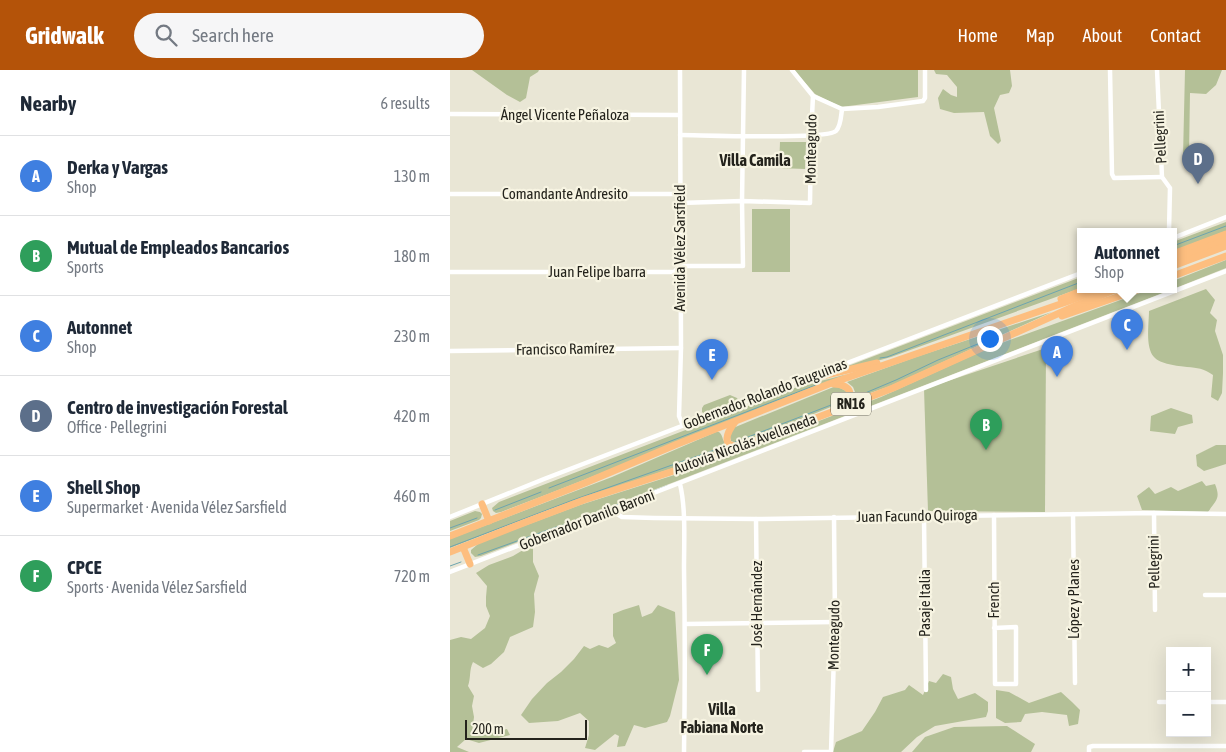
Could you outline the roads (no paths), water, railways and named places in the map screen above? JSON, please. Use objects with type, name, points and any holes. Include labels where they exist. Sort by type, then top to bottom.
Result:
[{"type":"highway","points":[[1177,252],[1226,234]]},
{"type":"highway","points":[[1177,258],[1226,240]]},
{"type":"highway","points":[[1177,264],[1226,246]]},
{"type":"highway","points":[[1177,274],[1226,256]]},
{"type":"highway","points":[[998,325],[1077,293]]},
{"type":"highway","name":"Autovía Nicolás Avellaneda","points":[[450,536],[829,384],[1089,293]]},
{"type":"highway","name":"Autovía Nicolás Avellaneda","points":[[450,552],[575,503],[745,446],[893,388],[1107,293]]},
{"type":"highway","points":[[1019,331],[1128,293]]},
{"type":"highway","points":[[797,382],[911,354]]},
{"type":"highway","points":[[829,384],[842,385],[850,392],[848,401],[837,410]]},
{"type":"highway","points":[[737,420],[727,433],[727,441],[734,447],[745,446]]},
{"type":"highway","points":[[482,504],[489,520]]},
{"type":"highway","points":[[463,546],[470,564]]},
{"type":"street","name":"Avenida Vélez Sarsfield","points":[[680,70],[681,348],[679,416],[683,426]]},
{"type":"street","points":[[680,203],[742,201],[744,70]]},
{"type":"street","points":[[792,70],[813,96],[842,109],[878,107],[923,101],[925,98],[925,70]]},
{"type":"street","points":[[1110,70],[1112,174],[1114,178],[1162,177]]},
{"type":"street","name":"Pellegrini","points":[[1157,70],[1162,177],[1170,188],[1169,228]]},
{"type":"street","name":"Monteagudo","points":[[742,201],[810,202],[810,136],[813,96]]},
{"type":"street","points":[[680,135],[810,136],[833,134],[839,127],[842,109]]},
{"type":"street","name":"Ángel Vicente Peñaloza","points":[[450,114],[680,115]]},
{"type":"street","name":"Comandante Andresito","points":[[450,194],[680,194]]},
{"type":"street","name":"Juan Felipe Ibarra","points":[[450,272],[674,272],[680,266],[743,266],[742,201]]},
{"type":"street","points":[[1177,236],[1226,217]]},
{"type":"street","name":"Gobernador Danilo Baroni","points":[[1177,289],[1226,270]]},
{"type":"street","name":"Gobernador Rolando Tauguinas","points":[[450,517],[1077,275]]},
{"type":"street","name":"Gobernador Danilo Baroni","points":[[450,572],[1167,293]]},
{"type":"street","name":"Francisco Ramírez","points":[[450,351],[681,348]]},
{"type":"street","points":[[680,484],[683,518],[685,624],[684,752]]},
{"type":"street","name":"Juan Facundo Quiroga","points":[[611,510],[622,517],[756,519],[1154,513],[1226,514]]},
{"type":"street","points":[[450,513],[460,513]]},
{"type":"street","name":"Pellegrini","points":[[1154,513],[1155,610]]},
{"type":"street","name":"López y Planes","points":[[1073,514],[1075,683]]},
{"type":"street","name":"French","points":[[994,515],[994,628],[995,684],[1016,684],[1016,627],[994,628]]},
{"type":"street","name":"Pasaje Italia","points":[[924,516],[926,690]]},
{"type":"street","name":"Monteagudo","points":[[831,752],[834,518]]},
{"type":"street","name":"José Hernández","points":[[756,519],[758,690]]},
{"type":"street","points":[[1205,595],[1226,595]]},
{"type":"street","points":[[685,624],[834,622]]},
{"type":"street","points":[[1159,702],[1166,702]]},
{"type":"street","points":[[1211,702],[1226,702]]},
{"type":"street","points":[[1089,749],[1105,746],[1156,749],[1226,746]]},
{"type":"street","points":[[804,752],[831,752]]},
{"type":"waterway","points":[[1177,244],[1226,226]]},
{"type":"waterway","points":[[880,358],[887,357],[1077,284]]},
{"type":"waterway","points":[[858,396],[938,360],[1000,335]]},
{"type":"waterway","points":[[549,488],[816,385]]},
{"type":"waterway","points":[[735,442],[844,400]]},
{"type":"waterway","points":[[450,547],[573,500],[726,446]]},
{"type":"waterway","points":[[563,525],[667,486]]},
{"type":"waterway","points":[[495,510],[541,492]]},
{"type":"waterway","points":[[450,528],[477,518]]},
{"type":"waterway","points":[[478,555],[559,526]]},
{"type":"waterway","points":[[450,566],[461,562]]},
{"type":"place","name":"Centro de investigación Forestal","points":[[1198,184]]},
{"type":"place","name":"Autonnet","points":[[1127,350]]},
{"type":"place","name":"Derka y Vargas","points":[[1057,377]]},
{"type":"place","name":"Shell Shop","points":[[712,380]]},
{"type":"place","name":"Mutual de Empleados Bancarios","points":[[986,450]]},
{"type":"place","name":"CPCE","points":[[707,675]]},
{"type":"district","name":"Villa Camila","points":[[755,160]]},
{"type":"district","name":"Villa Fabiana Norte","points":[[722,718]]}]
